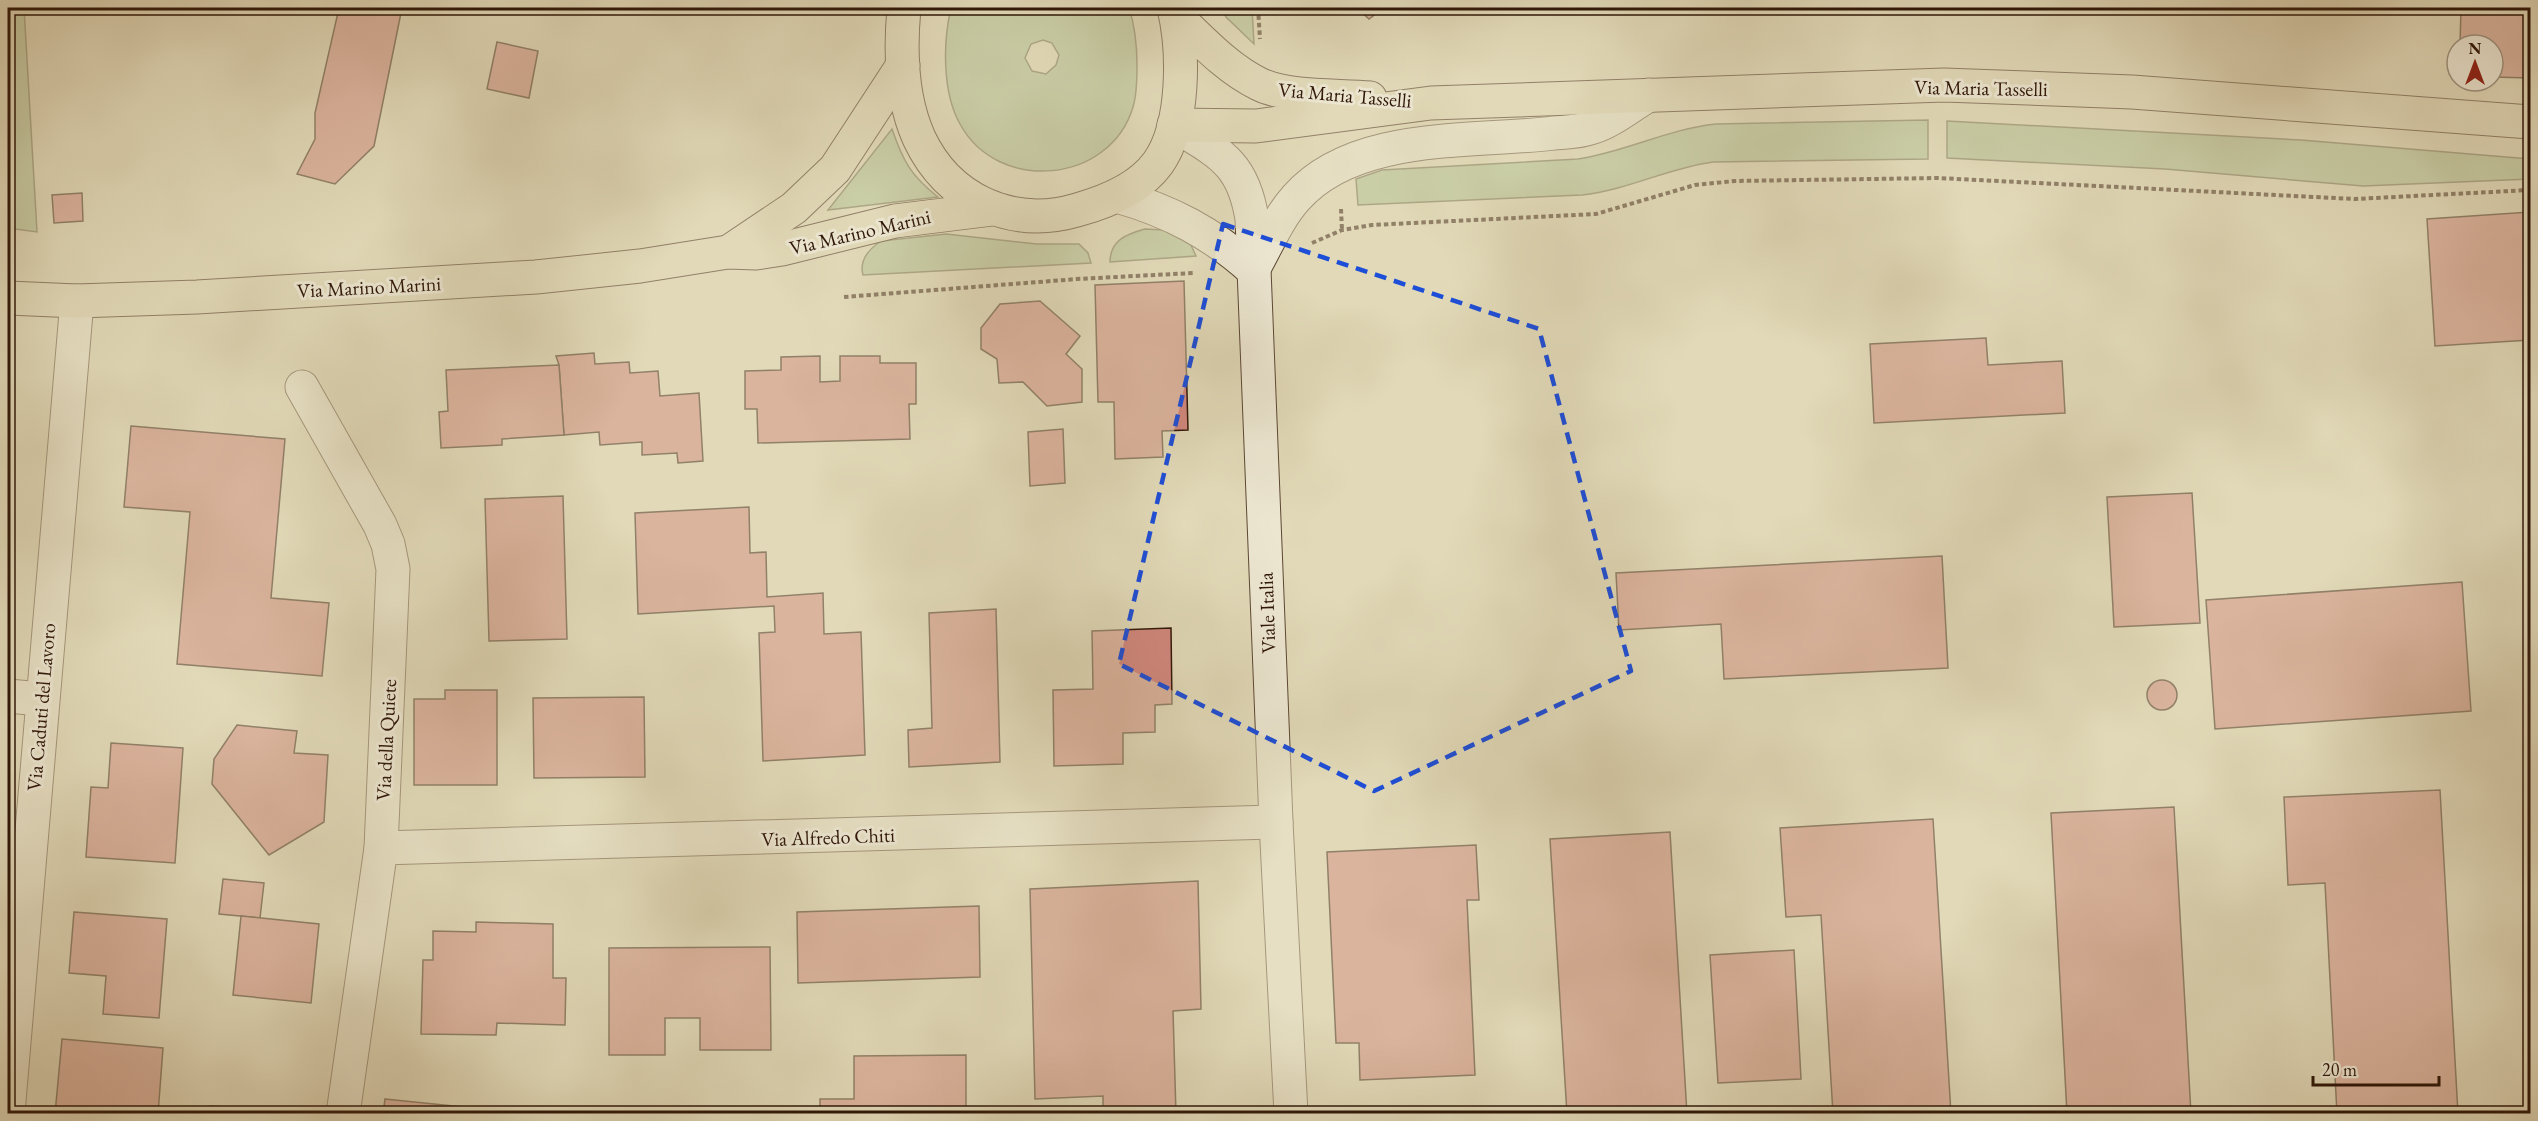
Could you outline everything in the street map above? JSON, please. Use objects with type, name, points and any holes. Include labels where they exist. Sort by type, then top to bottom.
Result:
[{"type":"main road","points":[[904,8],[903,65],[909,107],[919,137],[928,153],[951,184],[973,200],[992,209],[1037,217],[1063,214],[1117,196],[1140,181],[1158,163],[1170,142],[1180,94],[1176,12]]},
{"type":"main road","name":"Via Maria Tasselli","points":[[1176,12],[1238,72],[1260,85],[1278,91],[1431,103]]},
{"type":"main road","name":"Via Marino Marini","points":[[728,252],[794,208],[835,169],[903,65]]},
{"type":"main road","name":"Via Maria Tasselli","points":[[1174,125],[1256,126],[1431,103],[1956,85],[2132,92],[2530,122]]},
{"type":"main road","name":"Via Marino Marini","points":[[8,298],[78,301],[294,292],[536,277],[640,266],[728,252],[756,253],[782,249],[895,221],[992,209]]},
{"type":"street","points":[[1117,196],[1157,207],[1228,247],[1253,270],[1296,198],[1310,184],[1345,163],[1368,153],[1449,142],[1520,137],[1591,128],[1649,95]]},
{"type":"street","name":"Viale Italia","points":[[1174,125],[1218,153],[1235,169],[1249,204],[1291,1113]]},
{"type":"street","name":"Via Caduti del Lavoro","points":[[8,1113],[41,699],[78,301]]},
{"type":"street","name":"Via della Quiete","points":[[302,387],[380,525],[388,544],[393,569],[381,848],[343,1113]]},
{"type":"street","points":[[8,696],[41,699]]},
{"type":"street","name":"Via Alfredo Chiti","points":[[381,848],[1276,822]]},
{"type":"path","points":[[1253,270],[1342,230],[1372,225],[1596,214],[1712,182],[1938,178],[2355,199],[2530,190]]},
{"type":"path","points":[[844,297],[1077,279],[1194,273]]},
{"type":"highlighted area","points":[[1223,224],[1539,329],[1631,671],[1374,791],[1119,664]]},
{"type":"green space","points":[[8,8],[24,8],[37,232],[8,228]]},
{"type":"green space","points":[[951,8],[1129,8],[1136,44],[1136,87],[1133,107],[1121,133],[1102,152],[1078,165],[1052,171],[1025,170],[1000,162],[977,147],[960,124],[954,111],[946,67],[948,21]],"holes":[[[1043,40],[1052,43],[1059,55],[1056,65],[1046,74],[1032,71],[1025,58],[1031,44]]]},
{"type":"green space","points":[[1222,8],[1252,8],[1254,44],[1226,17]]},
{"type":"green space","points":[[1928,120],[1928,159],[1713,162],[1680,169],[1616,189],[1582,195],[1358,205],[1356,179],[1382,170],[1578,159],[1596,156],[1681,131],[1716,124]]},
{"type":"green space","points":[[1947,121],[2301,140],[2530,159],[2530,179],[2363,186],[2165,169],[1947,158]]},
{"type":"green space","points":[[892,129],[900,150],[914,175],[938,197],[828,210]]},
{"type":"green space","points":[[1145,229],[1164,230],[1190,243],[1196,256],[1110,262],[1116,243],[1132,233]]},
{"type":"green space","points":[[946,234],[1037,244],[1079,244],[1088,253],[1091,263],[863,275],[862,264],[866,255],[881,241]]},
{"type":"building","points":[[339,8],[402,8],[374,146],[335,184],[297,174],[315,139],[315,113]]},
{"type":"building","points":[[1357,8],[1426,8],[1381,10],[1369,19]]},
{"type":"building","points":[[2029,8],[2073,8],[2030,12]]},
{"type":"building","points":[[2461,8],[2530,8],[2530,78],[2505,77],[2505,33],[2460,33]]},
{"type":"building","points":[[497,42],[538,51],[529,98],[487,89]]},
{"type":"building","points":[[82,193],[83,221],[54,223],[52,195]]},
{"type":"building","points":[[2530,212],[2530,340],[2435,346],[2427,219]]},
{"type":"building","points":[[1184,281],[1188,430],[1162,431],[1163,457],[1115,459],[1114,402],[1098,402],[1095,285]]},
{"type":"building","points":[[1040,301],[1080,336],[1066,354],[1082,369],[1082,402],[1047,406],[1023,382],[999,383],[997,359],[981,349],[981,328],[1000,304]]},
{"type":"building","points":[[1986,338],[1988,365],[2062,361],[2065,413],[1874,423],[1870,344]]},
{"type":"building","points":[[594,353],[595,364],[629,362],[630,373],[658,371],[660,396],[699,393],[703,461],[678,463],[677,453],[642,455],[642,442],[600,445],[599,432],[564,435],[559,365],[556,356]]},
{"type":"building","points":[[820,356],[820,382],[840,381],[840,356],[880,356],[880,363],[916,363],[916,404],[909,404],[910,439],[758,443],[757,409],[745,409],[745,371],[781,370],[781,357]]},
{"type":"building","points":[[559,365],[564,435],[502,439],[502,445],[441,448],[439,412],[448,411],[446,370]]},
{"type":"building","points":[[131,426],[285,439],[271,598],[329,603],[322,676],[177,664],[190,512],[124,507]]},
{"type":"building","points":[[1063,429],[1065,483],[1030,486],[1028,432]]},
{"type":"building","points":[[2192,493],[2200,623],[2114,627],[2107,497]]},
{"type":"building","points":[[563,496],[567,639],[489,641],[485,499]]},
{"type":"building","points":[[749,507],[750,553],[766,552],[767,597],[823,593],[824,634],[861,632],[865,755],[763,761],[759,633],[775,632],[774,606],[638,614],[635,513]]},
{"type":"building","points":[[1942,556],[1948,668],[1724,679],[1721,624],[1619,630],[1616,573]]},
{"type":"building","points":[[2462,582],[2471,711],[2215,729],[2206,600]]},
{"type":"building","points":[[996,609],[1000,762],[909,767],[908,730],[932,728],[929,613]]},
{"type":"building","points":[[1171,628],[1172,704],[1155,705],[1155,732],[1123,733],[1123,764],[1054,766],[1053,690],[1093,689],[1092,631]]},
{"type":"building","points":[[2162,680],[2173,684],[2177,695],[2173,706],[2162,710],[2151,706],[2147,695],[2151,684]]},
{"type":"building","points":[[445,690],[497,690],[497,785],[414,785],[414,699],[445,699]]},
{"type":"building","points":[[644,697],[645,777],[534,778],[533,698]]},
{"type":"building","points":[[237,725],[297,731],[294,753],[328,755],[324,822],[269,855],[212,784],[214,759]]},
{"type":"building","points":[[111,743],[183,748],[175,863],[86,857],[91,787],[108,788]]},
{"type":"building","points":[[2440,790],[2458,1114],[2337,1114],[2325,883],[2288,885],[2284,797]]},
{"type":"building","points":[[2174,807],[2191,1114],[2067,1114],[2051,813]]},
{"type":"building","points":[[1933,819],[1951,1114],[1833,1114],[1821,915],[1786,917],[1780,828]]},
{"type":"building","points":[[1670,832],[1687,1114],[1567,1114],[1550,839]]},
{"type":"building","points":[[1476,845],[1479,900],[1467,900],[1475,1075],[1360,1080],[1359,1043],[1336,1043],[1327,852]]},
{"type":"building","points":[[223,879],[264,883],[260,918],[219,914]]},
{"type":"building","points":[[1198,881],[1201,1009],[1173,1011],[1176,1114],[1103,1114],[1103,1096],[1035,1099],[1030,889]]},
{"type":"building","points":[[979,906],[980,977],[798,983],[797,912]]},
{"type":"building","points":[[74,912],[167,919],[159,1018],[103,1014],[106,976],[69,973]]},
{"type":"building","points":[[241,916],[319,924],[311,1003],[233,995]]},
{"type":"building","points":[[476,922],[553,924],[553,978],[566,978],[565,1025],[497,1023],[496,1035],[421,1034],[423,960],[433,960],[433,931],[476,932]]},
{"type":"building","points":[[770,947],[771,1050],[700,1050],[700,1018],[665,1018],[665,1055],[609,1055],[609,948]]},
{"type":"building","points":[[1794,950],[1801,1079],[1718,1083],[1710,955]]},
{"type":"building","points":[[62,1039],[163,1048],[158,1114],[55,1114]]},
{"type":"building","points":[[966,1055],[966,1114],[820,1114],[820,1099],[854,1099],[854,1056]]},
{"type":"building","points":[[385,1099],[513,1112],[513,1114],[383,1114]]},
{"type":"building","points":[[210,1106],[298,1112],[209,1114]]}]
